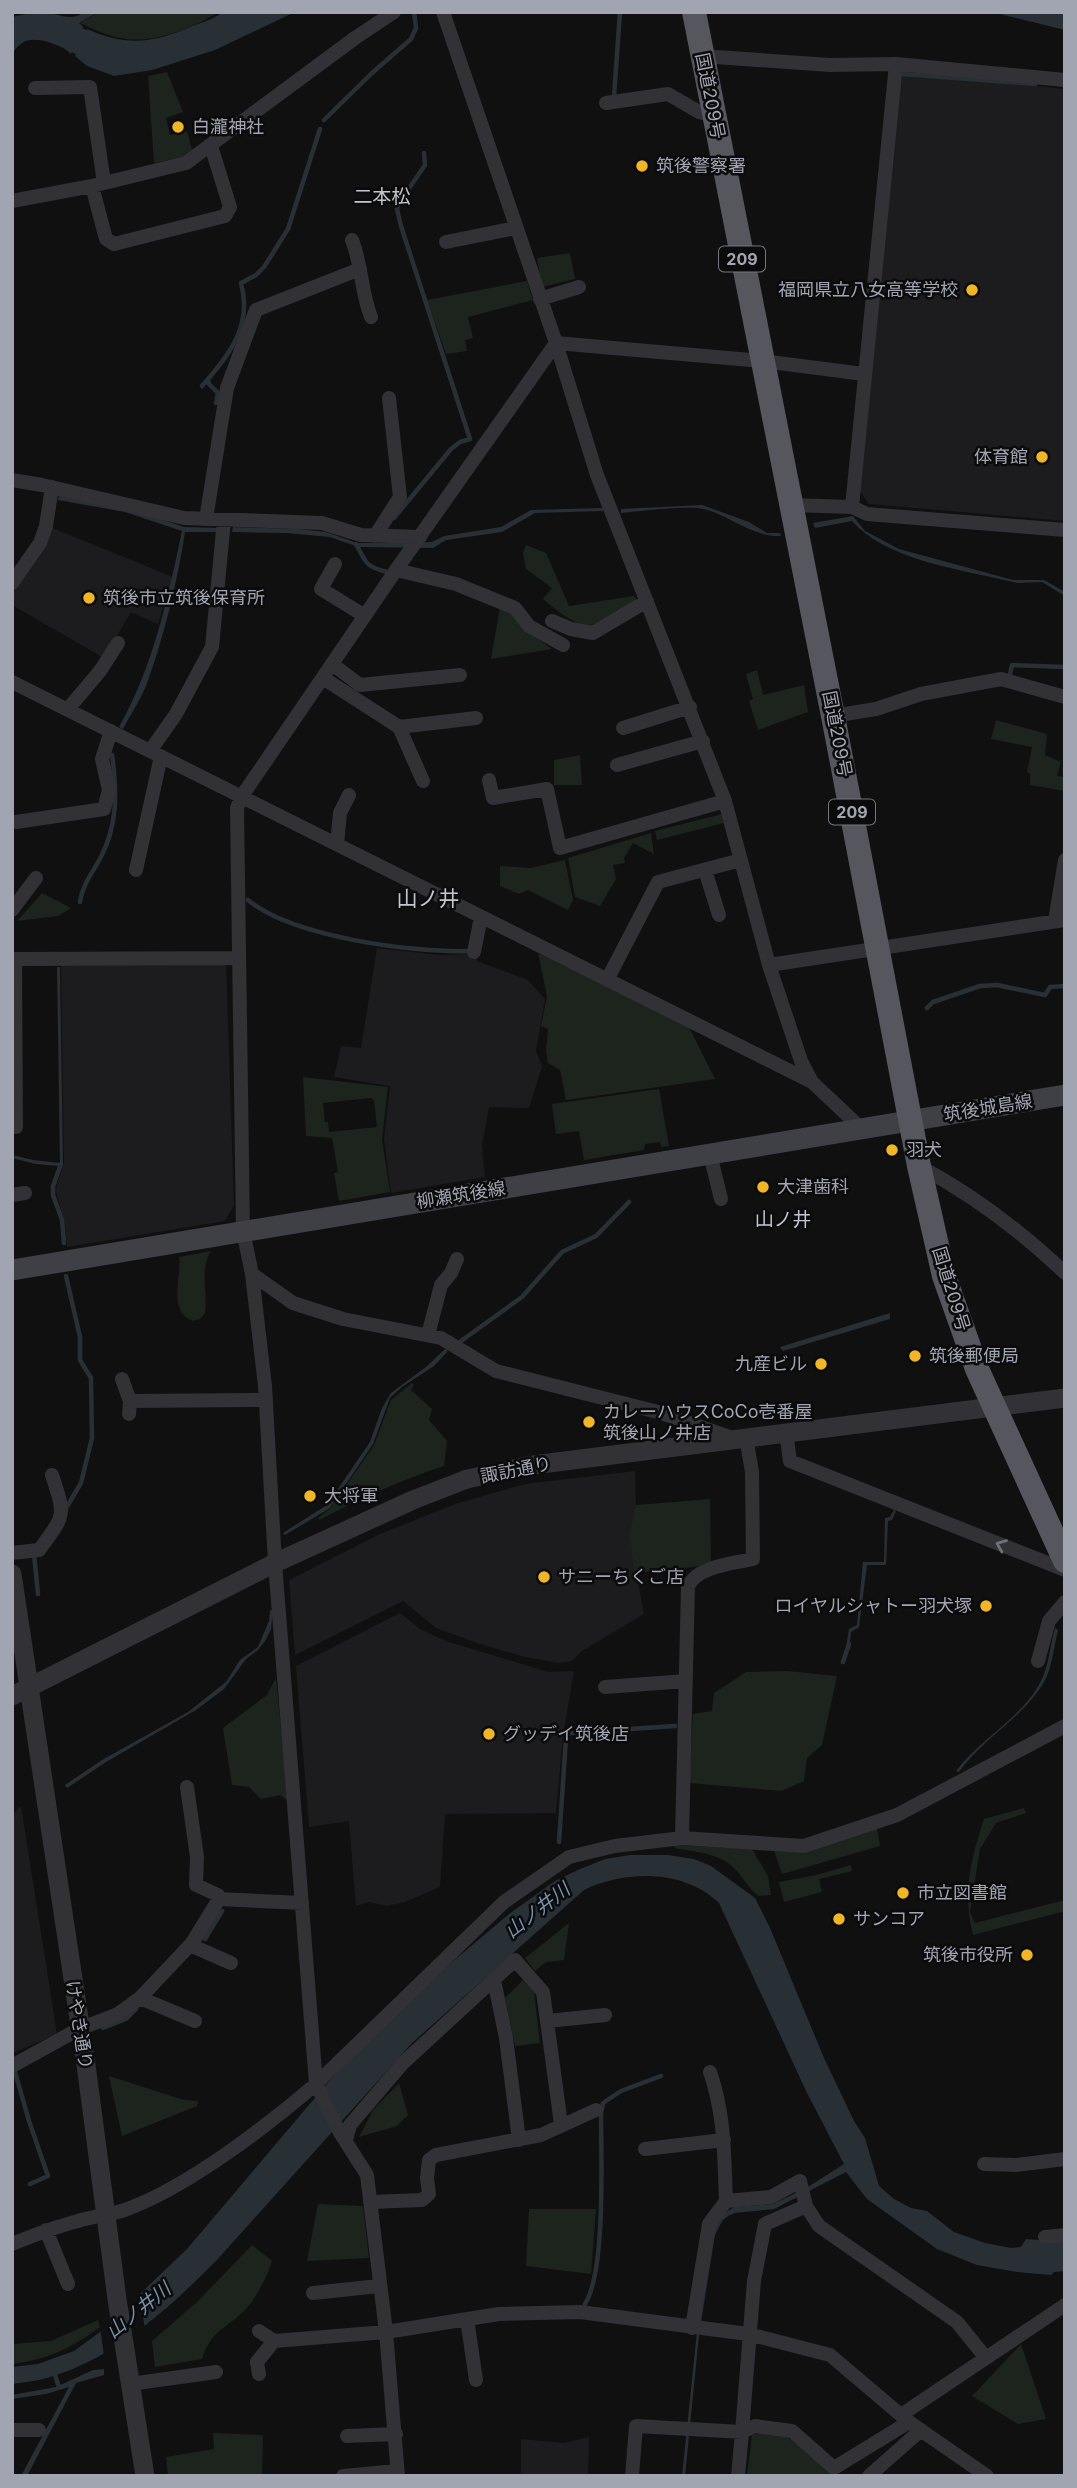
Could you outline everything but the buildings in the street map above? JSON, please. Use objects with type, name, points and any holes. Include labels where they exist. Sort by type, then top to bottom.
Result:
[{"type":"highway","name":"国道209号","points":[[694,12],[919,1166],[944,1276],[977,1369],[1065,1561]]},
{"type":"main road","name":"筑後城島線","points":[[911,1121],[1065,1095]]},
{"type":"main road","name":"柳瀬筑後線","points":[[12,1270],[911,1121]]},
{"type":"street","points":[[12,201],[98,185],[186,163],[394,12]]},
{"type":"street","points":[[443,12],[556,343],[597,475],[690,706],[725,801],[769,965],[801,1061],[812,1082]]},
{"type":"street","points":[[702,56],[830,65],[896,64],[1065,80]]},
{"type":"street","points":[[852,507],[896,64]]},
{"type":"street","points":[[35,88],[90,87],[98,185],[106,239],[114,244],[225,216],[230,207],[211,146]]},
{"type":"street","points":[[606,103],[668,94],[699,112],[714,116]]},
{"type":"street","points":[[446,242],[516,228]]},
{"type":"street","points":[[352,240],[360,260],[367,306],[372,317]]},
{"type":"street","points":[[206,519],[227,388],[256,310],[360,269]]},
{"type":"street","points":[[540,299],[579,287]]},
{"type":"street","points":[[556,343],[762,361],[864,374]]},
{"type":"street","points":[[343,2476],[398,2474],[396,2434],[367,2175],[342,2135],[316,2084],[275,1563],[266,1400],[252,1274],[243,1231],[237,808],[242,796],[396,570],[556,343]]},
{"type":"street","points":[[375,536],[400,497],[389,398]]},
{"type":"street","points":[[12,480],[184,518],[322,523],[361,535],[421,537]]},
{"type":"street","points":[[12,583],[40,543],[46,526],[52,487]]},
{"type":"street","points":[[792,505],[852,507],[867,514],[1065,530]]},
{"type":"street","points":[[136,870],[155,753],[212,647],[224,520]]},
{"type":"street","points":[[335,564],[321,589],[365,616]]},
{"type":"street","points":[[396,570],[456,584],[515,608],[529,626],[562,645]]},
{"type":"street","points":[[552,621],[571,629],[593,632],[648,601]]},
{"type":"street","points":[[68,709],[100,671],[118,643]]},
{"type":"street","points":[[332,664],[360,685],[460,675]]},
{"type":"street","points":[[323,678],[399,727],[424,781]]},
{"type":"street","points":[[833,716],[876,709],[921,694],[1001,679],[1065,697]]},
{"type":"street","points":[[12,682],[812,1082],[862,1129]]},
{"type":"street","points":[[623,728],[690,706]]},
{"type":"street","points":[[399,727],[476,718]]},
{"type":"street","points":[[16,822],[104,809],[109,790],[97,773],[111,731]]},
{"type":"street","points":[[617,765],[703,741]]},
{"type":"street","points":[[489,780],[493,798],[547,789],[560,848],[725,801]]},
{"type":"street","points":[[337,844],[340,813],[349,795]]},
{"type":"street","points":[[607,980],[658,882],[741,860]]},
{"type":"street","points":[[769,965],[878,946],[1060,920],[1065,860]]},
{"type":"street","points":[[705,870],[719,915]]},
{"type":"street","points":[[12,910],[36,878]]},
{"type":"street","points":[[474,952],[481,917]]},
{"type":"street","points":[[16,1127],[14,958],[239,958]]},
{"type":"street","points":[[710,1154],[721,1199]]},
{"type":"street","points":[[919,1166],[951,1183],[1065,1273]]},
{"type":"street","points":[[428,1335],[441,1285],[451,1273],[457,1259]]},
{"type":"street","points":[[252,1274],[293,1303],[343,1319],[441,1338],[496,1371],[658,1412],[740,1438],[751,1472],[752,1559],[706,1570],[692,1579],[688,1586],[681,1838]]},
{"type":"street","points":[[122,1379],[129,1407],[266,1400]]},
{"type":"street","name":"諏訪通り","points":[[21,1692],[275,1563],[413,1500],[467,1479],[533,1465],[1065,1398]]},
{"type":"street","points":[[786,1432],[790,1461],[1065,1570]]},
{"type":"street","points":[[12,1553],[39,1550],[61,1519],[60,1501],[52,1475]]},
{"type":"street","name":"けやき通り","points":[[12,1574],[21,1692],[79,2029],[145,2476]]},
{"type":"street","points":[[1038,1661],[1049,1621],[1065,1602]]},
{"type":"street","points":[[605,1687],[687,1681]]},
{"type":"street","points":[[12,2244],[46,2230],[130,2208],[198,2171],[292,2105],[504,1902],[569,1857],[615,1846],[681,1838],[804,1846],[897,1815],[1065,1726]]},
{"type":"street","points":[[187,1787],[197,1857],[194,1880],[196,1885],[218,1895],[219,1899]]},
{"type":"street","points":[[219,1899],[302,1903]]},
{"type":"street","points":[[12,2066],[79,2029],[118,2014],[140,1998],[190,1945],[219,1899]]},
{"type":"street","points":[[190,1945],[231,1964]]},
{"type":"street","points":[[342,2135],[403,2063],[515,1960],[543,1992],[561,2124]]},
{"type":"street","points":[[495,1980],[506,2038],[519,2140]]},
{"type":"street","points":[[140,1998],[195,2021]]},
{"type":"street","points":[[548,2021],[605,2015]]},
{"type":"street","points":[[692,2328],[709,2224],[726,2201],[724,2140],[719,2098],[710,2072]]},
{"type":"street","points":[[370,2202],[422,2200],[429,2194],[429,2160],[436,2155],[541,2134],[596,2110]]},
{"type":"street","points":[[645,2150],[724,2140]]},
{"type":"street","points":[[984,2164],[1016,2165],[1065,2159]]},
{"type":"street","points":[[726,2201],[771,2197],[800,2181],[806,2206],[819,2226],[957,2322],[986,2358]]},
{"type":"street","points":[[738,2476],[748,2333],[765,2224],[806,2206]]},
{"type":"street","points":[[46,2230],[68,2284]]},
{"type":"street","points":[[1045,2237],[1065,2235]]},
{"type":"street","points":[[313,2294],[379,2286]]},
{"type":"street","points":[[632,2476],[636,2426],[742,2431],[755,2426],[792,2431],[834,2472],[910,2422],[986,2358],[1063,2311]]},
{"type":"street","points":[[260,2331],[274,2341],[386,2332],[499,2314],[580,2312],[748,2333],[830,2355],[910,2422],[987,2476]]},
{"type":"street","points":[[467,2319],[475,2380]]},
{"type":"street","points":[[259,2374],[257,2362],[274,2341]]},
{"type":"street","points":[[130,2384],[216,2372]]},
{"type":"street","points":[[869,2476],[910,2422]]},
{"type":"street","points":[[12,2430],[39,2430]]},
{"type":"street","points":[[346,2437],[396,2434]]},
{"type":"shaded area","points":[[99,12],[219,12],[175,33],[138,40],[114,37],[80,23]]},
{"type":"shaded area","points":[[167,72],[183,112],[166,118],[170,135],[187,131],[192,150],[182,157],[154,163],[148,76]]},
{"type":"shaded area","name":"福岡県立八女高等学校","points":[[901,72],[1065,89],[1065,521],[869,504],[860,491]]},
{"type":"shaded area","points":[[570,253],[575,279],[542,287],[537,258]]},
{"type":"shaded area","points":[[527,281],[533,300],[468,317],[473,338],[465,340],[467,351],[446,354],[427,300]]},
{"type":"shaded area","name":"筑後市立筑後保育所","points":[[50,527],[173,577],[158,624],[131,612],[104,658],[12,605],[12,592],[38,558]]},
{"type":"shaded area","points":[[526,545],[546,553],[569,606],[634,596],[638,604],[599,623],[589,625],[569,619],[543,599],[552,588],[526,569],[523,553]]},
{"type":"shaded area","points":[[500,607],[515,615],[525,630],[552,649],[491,659]]},
{"type":"shaded area","points":[[757,670],[763,695],[804,685],[808,712],[758,730],[749,701],[753,699],[746,674]]},
{"type":"shaded area","points":[[996,720],[1047,734],[1045,755],[1061,762],[1057,776],[1065,777],[1065,791],[1030,785],[1030,774],[1027,772],[1032,747],[991,739]]},
{"type":"shaded area","points":[[580,755],[582,785],[554,785],[554,760]]},
{"type":"shaded area","points":[[726,813],[728,822],[657,840],[655,831]]},
{"type":"shaded area","points":[[651,833],[654,854],[633,843],[624,858],[625,863],[613,865],[616,879],[600,906],[575,897],[568,858]]},
{"type":"shaded area","points":[[565,860],[573,900],[568,910],[528,890],[519,894],[500,886],[500,866],[531,868]]},
{"type":"shaded area","points":[[42,893],[71,908],[58,916],[17,921]]},
{"type":"shaded area","points":[[377,948],[439,955],[477,954],[477,961],[528,980],[545,999],[536,1051],[542,1067],[529,1108],[489,1107],[482,1145],[485,1177],[391,1193],[384,1139],[390,1086],[334,1077],[341,1046],[361,1048]]},
{"type":"shaded area","points":[[538,953],[688,1025],[715,1079],[566,1100],[560,1070],[548,1063],[548,1029],[541,1026],[547,996]]},
{"type":"shaded area","points":[[226,961],[234,1205],[225,1221],[67,1247],[65,1223],[56,1192],[64,1164],[61,965]]},
{"type":"shaded area","points":[[303,1077],[388,1087],[382,1139],[390,1192],[339,1201],[334,1173],[338,1172],[332,1138],[306,1136]],"holes":[[[371,1098],[374,1100],[377,1127],[329,1132],[323,1103]]]},
{"type":"shaded area","points":[[659,1089],[669,1146],[661,1147],[660,1142],[645,1144],[644,1150],[584,1160],[579,1131],[556,1134],[552,1104]]},
{"type":"shaded area","points":[[211,1251],[205,1266],[205,1313],[200,1319],[193,1321],[180,1310],[178,1302],[179,1257]]},
{"type":"shaded area","points":[[412,1383],[414,1385],[411,1390],[432,1409],[429,1420],[447,1441],[444,1466],[380,1490],[319,1520],[318,1518],[330,1509],[374,1445],[391,1400]]},
{"type":"shaded area","points":[[635,1471],[636,1509],[629,1535],[644,1614],[582,1651],[572,1661],[560,1663],[525,1657],[480,1644],[436,1628],[403,1601],[295,1655],[289,1580],[380,1534],[455,1504],[525,1484]]},
{"type":"shaded area","points":[[710,1499],[711,1565],[635,1573],[629,1535],[636,1505]]},
{"type":"shaded area","points":[[400,1613],[420,1629],[446,1641],[548,1672],[574,1671],[563,1735],[556,1813],[445,1814],[440,1887],[405,1902],[387,1906],[369,1902],[356,1906],[349,1821],[309,1827],[296,1666]]},
{"type":"shaded area","points":[[787,1671],[837,1676],[822,1745],[807,1758],[804,1781],[781,1791],[689,1783],[693,1714],[712,1711],[714,1693],[746,1672]]},
{"type":"shaded area","points":[[276,1678],[288,1801],[280,1795],[261,1799],[249,1787],[232,1785],[223,1728],[267,1695]]},
{"type":"shaded area","points":[[21,1806],[57,2034],[13,2053],[12,2062],[12,1815]]},
{"type":"shaded area","points":[[1024,1808],[1026,1813],[996,1823],[980,1849],[970,1912],[975,1923],[1065,1900],[1065,1911],[973,1935],[968,1905],[968,1890],[975,1848],[984,1819]]},
{"type":"shaded area","points":[[877,1828],[880,1846],[782,1874],[774,1851],[808,1852]]},
{"type":"shaded area","points":[[674,1845],[752,1849],[768,1876],[771,1895],[759,1896],[727,1862],[706,1854],[675,1848]]},
{"type":"shaded area","points":[[851,1865],[852,1871],[819,1879],[822,1892],[784,1902],[779,1882]]},
{"type":"shaded area","points":[[569,1923],[564,1960],[546,1962],[535,1971],[525,1958]]},
{"type":"shaded area","points":[[523,1980],[534,1992],[540,2043],[515,2046],[505,1998]]},
{"type":"shaded area","points":[[109,2076],[184,2100],[198,2101],[197,2106],[122,2136]]},
{"type":"shaded area","points":[[399,2083],[408,2115],[397,2126],[359,2137],[373,2110]]},
{"type":"shaded area","points":[[318,2204],[363,2206],[369,2258],[307,2261]]},
{"type":"shaded area","points":[[529,2209],[596,2209],[591,2274],[526,2266]]},
{"type":"shaded area","points":[[252,2245],[272,2261],[261,2287],[249,2305],[215,2336],[202,2359],[155,2367],[152,2341],[197,2302]]},
{"type":"shaded area","points":[[98,2320],[100,2327],[69,2347],[48,2356],[12,2364],[12,2344],[51,2341]]},
{"type":"shaded area","points":[[1021,2344],[1046,2419],[1018,2424],[972,2396]]},
{"type":"shaded area","points":[[762,2432],[787,2437],[831,2470],[830,2476],[747,2476],[752,2435]]},
{"type":"shaded area","points":[[213,2433],[263,2435],[262,2476],[168,2476],[166,2457],[214,2449]]},
{"type":"shaded area","points":[[589,2437],[588,2476],[521,2476],[521,2439],[564,2443]]},
{"type":"water","points":[[85,12],[98,12],[79,23],[83,27],[71,54],[48,39],[33,38],[26,40],[12,54],[12,17],[46,13],[70,17]]},
{"type":"water","points":[[223,12],[295,12],[215,50],[152,70],[114,76],[87,66],[75,56],[87,29],[115,39],[140,41],[179,32]]},
{"type":"water","points":[[992,12],[1065,12],[1065,30]]},
{"type":"water","points":[[59,496],[149,515],[184,527],[219,528],[219,532],[185,532],[159,648],[144,692],[123,729],[119,727],[141,680],[158,632],[182,531],[125,512],[58,500]]},
{"type":"water","points":[[702,505],[749,522],[767,533],[780,533],[781,536],[751,530],[704,509],[675,508],[621,513],[621,509]]},
{"type":"water","points":[[603,508],[603,511],[535,513],[502,532],[446,540],[433,548],[359,547],[330,537],[232,532],[233,527],[298,529],[326,532],[357,543],[432,542],[444,536],[501,527],[531,510]]},
{"type":"water","points":[[853,516],[865,531],[899,549],[1013,580],[1044,580],[1065,592],[1065,596],[1042,582],[1018,583],[923,561],[883,545],[852,521],[815,528],[813,523]]},
{"type":"water","points":[[57,967],[60,967],[63,1166],[36,1164],[12,1158],[12,1155],[60,1163]]},
{"type":"water","points":[[890,1313],[890,1319],[783,1351],[780,1347]]},
{"type":"water","points":[[445,1349],[448,1351],[434,1366],[390,1398],[373,1444],[330,1508],[285,1535],[283,1533],[327,1505],[370,1442],[382,1408],[391,1393]]},
{"type":"water","points":[[894,1510],[896,1511],[892,1520],[888,1521],[886,1565],[867,1565],[859,1627],[851,1632],[849,1649],[846,1648],[849,1629],[857,1625],[863,1562],[884,1562],[885,1518],[890,1517]]},
{"type":"water","points":[[270,1610],[273,1611],[271,1629],[265,1641],[246,1659],[224,1689],[196,1710],[67,1788],[65,1785],[102,1760],[188,1712],[226,1682],[240,1660],[258,1647],[269,1621]]},
{"type":"water","points":[[1055,1628],[1058,1630],[1049,1670],[1035,1695],[959,1772],[956,1771],[977,1748],[1024,1706],[1033,1694],[1046,1669]]},
{"type":"water","name":"山ノ井川","points":[[630,1855],[668,1855],[694,1859],[711,1866],[755,1898],[824,2058],[865,2138],[879,2186],[894,2199],[911,2208],[927,2211],[954,2232],[985,2243],[1011,2248],[1021,2247],[1026,2239],[1065,2242],[1065,2271],[1051,2275],[1017,2272],[977,2265],[937,2249],[867,2199],[846,2172],[774,2209],[728,2216],[722,2221],[715,2235],[699,2335],[685,2476],[682,2476],[698,2322],[715,2225],[722,2215],[734,2207],[773,2204],[808,2187],[844,2164],[807,2093],[719,1903],[689,1884],[654,1876],[636,1876],[600,1883],[584,1890],[412,2043],[215,2262],[159,2314],[118,2345],[74,2369],[12,2384],[12,2367],[38,2364],[74,2351],[100,2332],[187,2249],[365,2042],[451,1963],[509,1914],[555,1881],[605,1859]]},
{"type":"water","points":[[104,2369],[104,2375],[76,2383],[27,2476],[21,2476],[69,2387],[46,2394],[12,2399],[12,2395],[56,2387],[93,2370]]},
{"type":"pier","points":[[139,2289],[145,2330],[104,2356],[100,2327]]},
{"type":"waterway","points":[[324,120],[411,39],[416,28],[414,12]]},
{"type":"waterway","points":[[614,97],[620,12]]},
{"type":"waterway","points":[[12,33],[25,28],[51,29],[115,55]]},
{"type":"waterway","points":[[903,74],[1035,84]]},
{"type":"waterway","points":[[202,386],[229,351],[241,326],[244,313],[241,283],[264,267],[288,229],[320,129]]},
{"type":"waterway","points":[[394,518],[451,449],[470,439],[397,209],[425,165],[424,153]]},
{"type":"waterway","points":[[208,379],[218,393],[216,403]]},
{"type":"waterway","points":[[356,544],[367,563],[387,572]]},
{"type":"waterway","points":[[1010,674],[1012,665],[1065,667]]},
{"type":"waterway","points":[[80,902],[85,884],[101,857],[111,832],[115,794],[112,755]]},
{"type":"waterway","points":[[248,900],[268,913],[323,933],[417,949],[470,951]]},
{"type":"waterway","points":[[927,1008],[933,1002],[980,986],[997,985],[1045,995],[1050,987],[1065,986]]},
{"type":"waterway","points":[[61,1164],[53,1186],[53,1195],[62,1220],[64,1243]]},
{"type":"waterway","points":[[461,1341],[522,1297],[562,1252],[596,1236],[629,1202]]},
{"type":"waterway","points":[[65,1510],[81,1483],[92,1438],[91,1378],[80,1360],[80,1337],[66,1276]]},
{"type":"waterway","points":[[34,1554],[38,1594]]},
{"type":"waterway","points":[[843,1662],[849,1644]]},
{"type":"waterway","points":[[559,1842],[566,1738],[570,1733],[675,1726]]},
{"type":"waterway","points":[[205,1939],[222,1911]]},
{"type":"waterway","points":[[103,2028],[126,2019],[136,2009]]},
{"type":"waterway","points":[[15,2072],[48,2176],[30,2184]]},
{"type":"waterway","points":[[585,2304],[592,2288],[599,2240],[603,2103],[621,2091],[661,2076]]},
{"type":"waterway","points":[[54,2372],[59,2387]]},
{"type":"place","name":"白瀧神社","points":[[178,127]]},
{"type":"place","name":"筑後警察署","points":[[642,166]]},
{"type":"place","name":"福岡県立八女高等学校","points":[[972,290]]},
{"type":"place","name":"体育館","points":[[1042,457]]},
{"type":"place","name":"筑後市立筑後保育所","points":[[89,598]]},
{"type":"place","name":"羽犬","points":[[892,1150]]},
{"type":"place","name":"大津歯科","points":[[763,1187]]},
{"type":"place","name":"筑後郵便局","points":[[915,1356]]},
{"type":"place","name":"九産ビル","points":[[821,1364]]},
{"type":"place","name":"カレーハウスCoCo壱番屋 筑後山ノ井店","points":[[589,1422]]},
{"type":"place","name":"大将軍","points":[[310,1496]]},
{"type":"place","name":"サニーちくご店","points":[[544,1577]]},
{"type":"place","name":"ロイヤルシャトー羽犬塚","points":[[986,1606]]},
{"type":"place","name":"グッデイ筑後店","points":[[489,1734]]},
{"type":"place","name":"市立図書館","points":[[903,1893]]},
{"type":"place","name":"サンコア","points":[[839,1919]]},
{"type":"place","name":"筑後市役所","points":[[1027,1955]]},
{"type":"district","name":"二本松","points":[[382,196]]},
{"type":"district","name":"山ノ井","points":[[428,899]]},
{"type":"district","name":"山ノ井","points":[[783,1219]]}]
